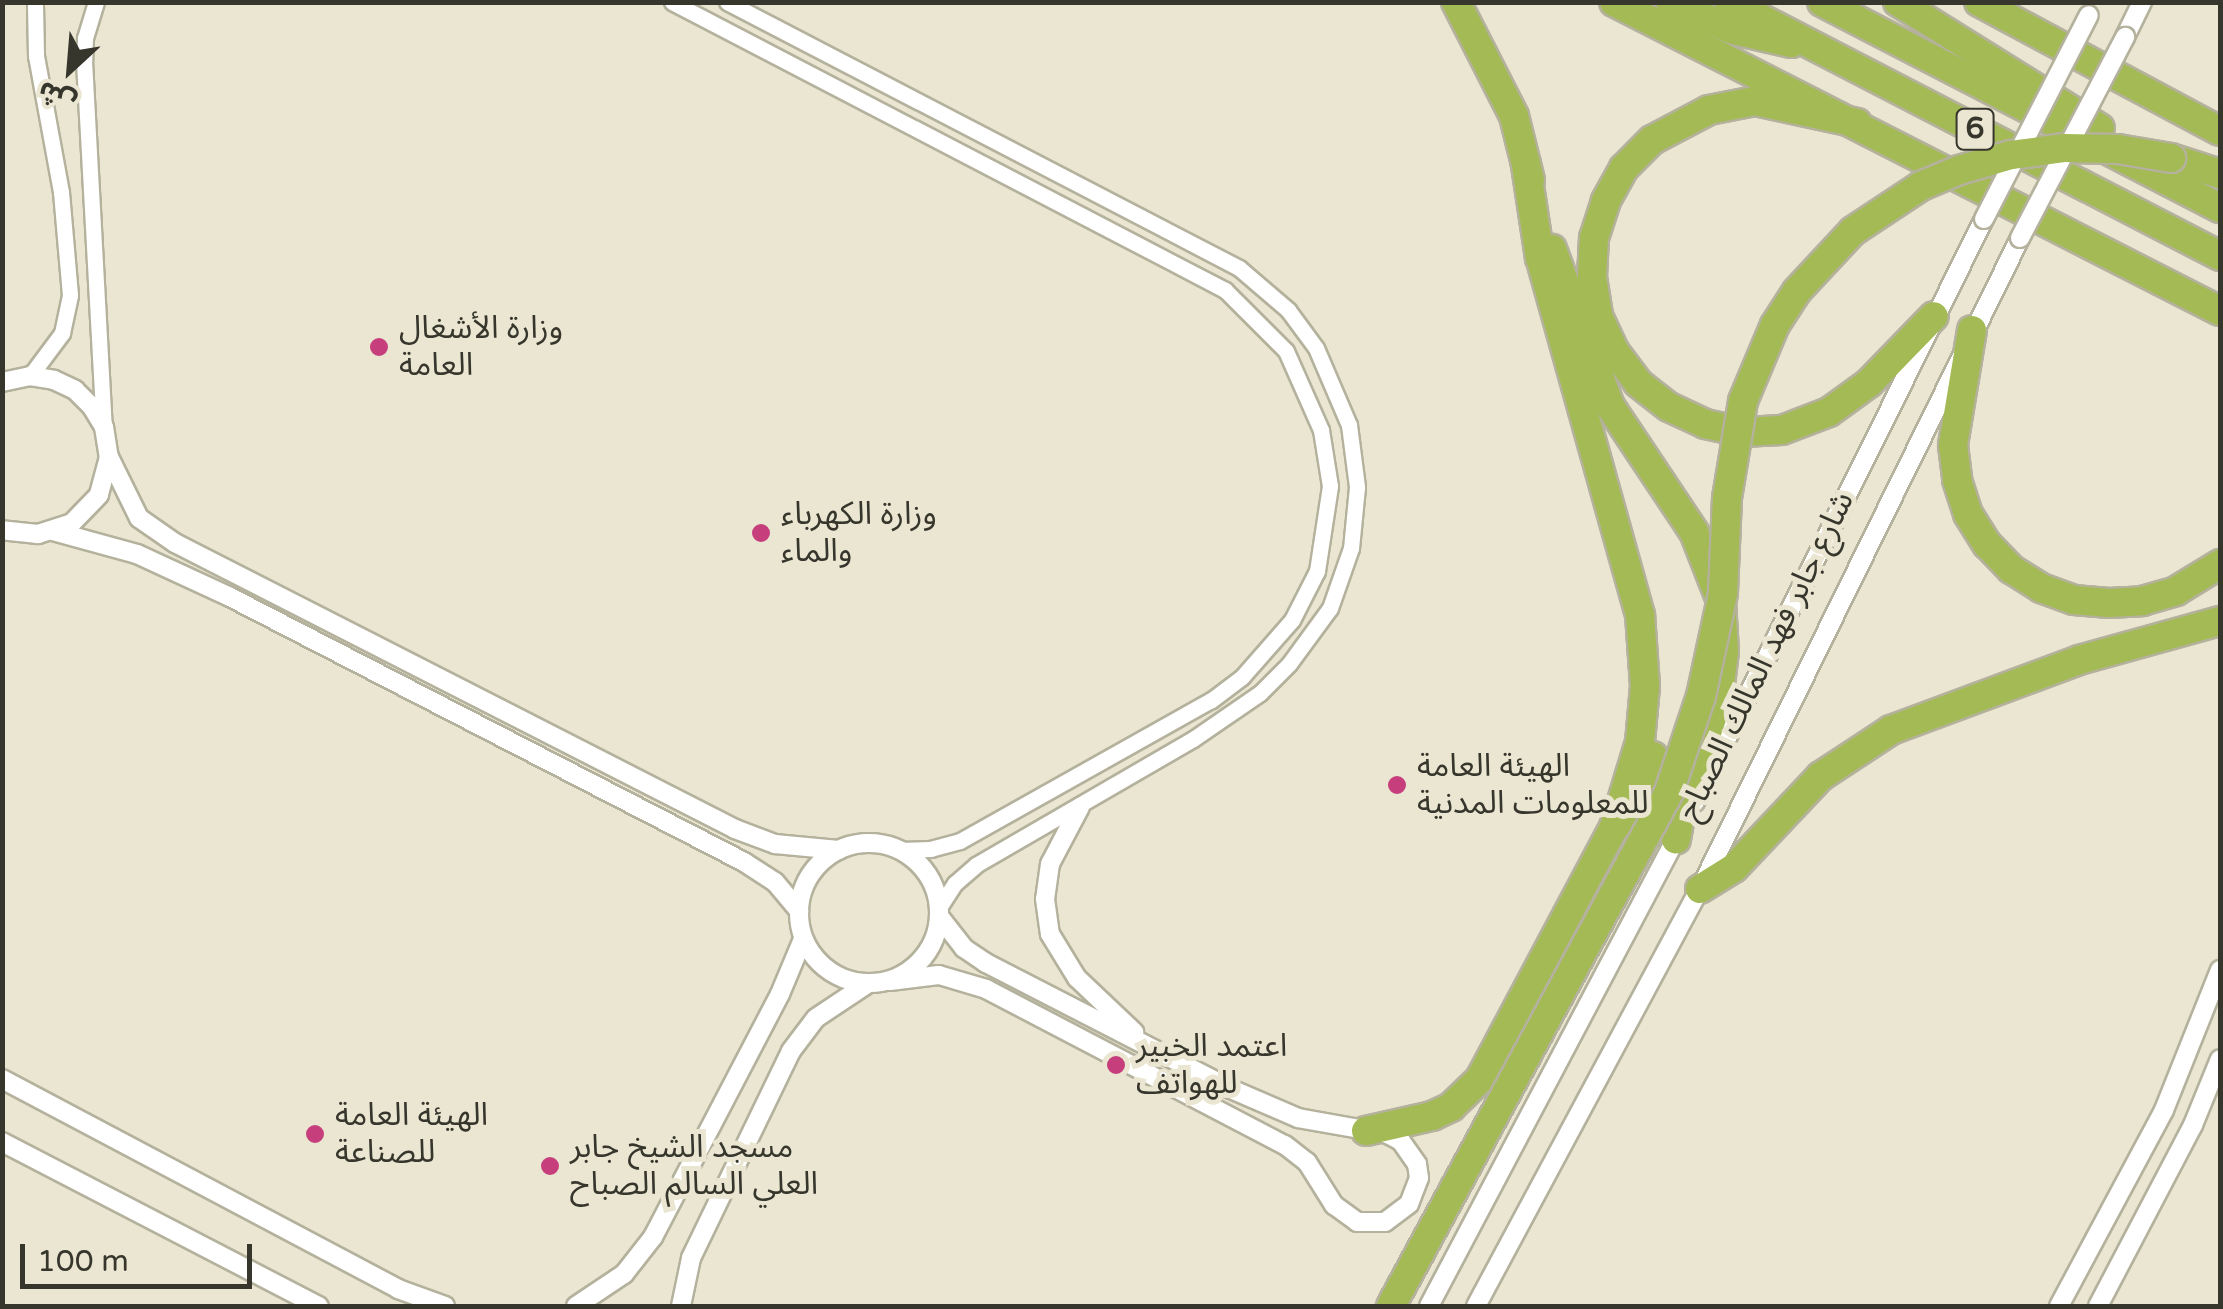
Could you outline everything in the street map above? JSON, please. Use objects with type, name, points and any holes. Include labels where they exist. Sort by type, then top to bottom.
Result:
[{"type":"highway","points":[[1456,2],[1514,116],[1552,249],[1610,406],[1694,532],[1721,601],[1724,651],[1718,700],[1682,805],[1676,839]]},
{"type":"highway","points":[[1614,2],[2220,312]]},
{"type":"highway","points":[[1670,2],[1756,38],[1806,42]]},
{"type":"highway","name":"6","points":[[1730,2],[2220,256]]},
{"type":"highway","name":"6","points":[[1822,2],[2220,206]]},
{"type":"highway","points":[[1898,2],[2220,206]]},
{"type":"highway","points":[[1980,2],[2220,131]]},
{"type":"highway","points":[[1857,123],[1755,101],[1709,110],[1652,140],[1624,168],[1606,201],[1594,238],[1592,277],[1598,316],[1614,352],[1638,383],[1669,408],[1705,424],[1743,432],[1782,430],[1829,412],[1869,383],[1934,316]]},
{"type":"highway","points":[[1392,1306],[1669,792],[1708,668],[1724,593],[1727,498],[1743,401],[1775,326],[1823,259],[1886,206],[1921,186],[2011,155],[2064,148],[2118,149],[2172,158],[2220,174]]},
{"type":"highway","points":[[1366,1131],[1432,1116],[1450,1107],[1486,1071],[1614,827],[1640,742],[1645,686],[1640,615],[1540,258],[1526,165]]},
{"type":"highway","points":[[1552,249],[1572,334],[1622,482],[1648,581],[1656,645],[1656,740],[1635,858]]},
{"type":"highway","points":[[2168,285],[2220,326]]},
{"type":"highway","points":[[1972,330],[1953,446],[1957,480],[1968,514],[1987,544],[2011,569],[2041,588],[2074,600],[2109,603],[2142,601],[2176,591],[2220,564]]},
{"type":"highway","points":[[1700,889],[1734,868],[1821,776],[1891,730],[2220,604]]},
{"type":"highway","points":[[2079,660],[2220,621]]},
{"type":"street","points":[[30,376],[62,333],[70,295],[61,192],[36,56],[36,2]]},
{"type":"street","points":[[96,2],[84,38],[84,61],[104,428],[109,457],[139,518],[175,544],[735,830],[776,844],[839,850],[876,843],[900,850],[931,850],[960,841],[1211,700],[1242,678],[1292,620],[1316,571],[1330,486],[1321,430],[1286,352],[1225,290],[672,2]]},
{"type":"street","points":[[726,2],[1240,268],[1288,310],[1333,380],[1355,456],[1356,518],[1343,578],[1316,632],[1289,664],[1244,704],[1080,807],[976,864],[954,883],[939,912],[925,956],[890,981]]},
{"type":"street","name":"شارع جابر فهد المالك الصباح","points":[[1476,1306],[1700,889],[1972,330],[2142,2]]},
{"type":"street","name":"شارع جابر فهد المالك الصباح","points":[[1429,1306],[1676,839],[1934,316],[2093,9]]},
{"type":"street","points":[[5,380],[30,376],[54,380],[75,390],[92,407],[104,428]]},
{"type":"street","points":[[53,532],[72,523],[99,495],[109,457]]},
{"type":"street","points":[[2,530],[22,534],[53,532],[136,554],[230,597],[744,862],[775,882],[798,911],[804,939],[822,966],[851,981],[868,984],[939,975],[986,988],[1285,1145],[1307,1162],[1344,1215],[1357,1222],[1385,1222],[1409,1204],[1418,1178],[1417,1164],[1401,1141],[1280,1112],[974,956],[939,912],[927,874],[900,850]]},
{"type":"street","points":[[1080,807],[1050,864],[1045,899],[1050,934],[1076,978],[1145,1043]]},
{"type":"street","points":[[798,911],[806,881],[839,850]]},
{"type":"street","points":[[576,1306],[624,1274],[653,1237],[804,939]]},
{"type":"street","points":[[2059,1306],[2164,1110],[2220,970]]},
{"type":"street","points":[[681,1306],[690,1258],[791,1051],[824,1012],[868,984]]},
{"type":"street","points":[[2098,1306],[2193,1125],[2220,1059]]},
{"type":"street","points":[[2,1080],[398,1288],[444,1306]]},
{"type":"street","points":[[2,1142],[320,1306]]},
{"type":"place","name":"وزارة الأشغال العامة","points":[[379,347]]},
{"type":"place","name":"وزارة الكهرباء والماء","points":[[761,533]]},
{"type":"place","name":"الهيئة العامة للمعلومات المدنية","points":[[1397,785]]},
{"type":"place","name":"اعتمد الخبير للهواتف","points":[[1116,1065]]},
{"type":"place","name":"الهيئة العامة للصناعة","points":[[315,1134]]},
{"type":"place","name":"مسجد الشيخ جابر العلي السالم الصباح","points":[[550,1166]]}]
